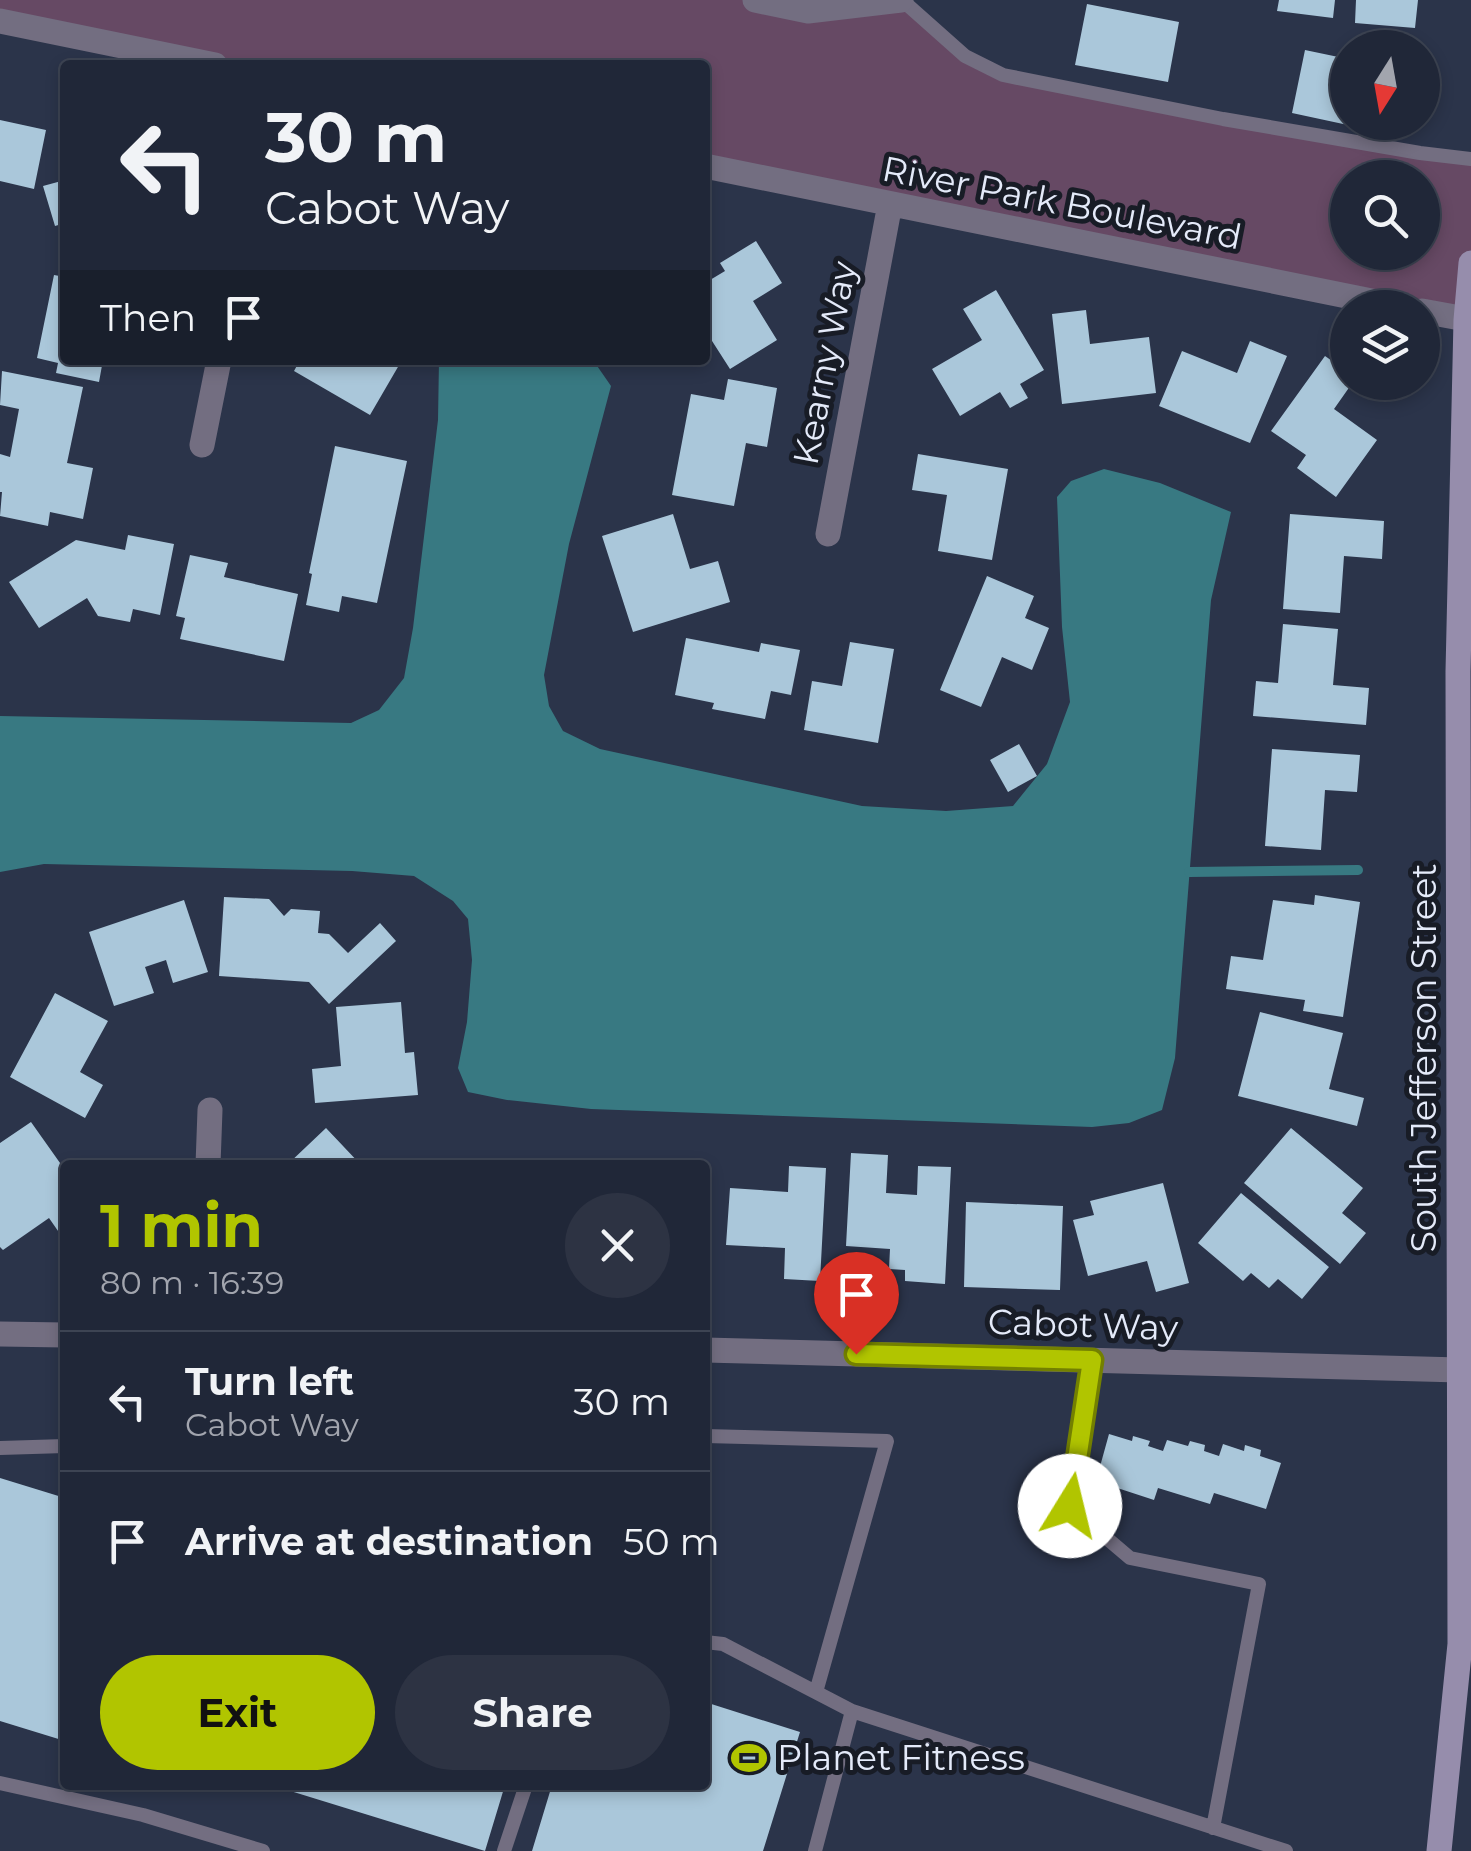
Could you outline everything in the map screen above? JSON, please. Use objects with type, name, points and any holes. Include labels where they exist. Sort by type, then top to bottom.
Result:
[{"type":"street","points":[[755,0],[808,10],[902,0]]},
{"type":"street","points":[[0,21],[191,60]]},
{"type":"street","name":"River Park Boulevard","points":[[710,167],[1330,293]]},
{"type":"street","name":"Kearny Way","points":[[828,534],[890,204]]},
{"type":"street","name":"South Jefferson Street","points":[[1440,1851],[1460,1644],[1465,1542],[1460,1370],[1465,1204],[1465,709],[1471,263]]},
{"type":"street","points":[[1440,314],[1469,320]]},
{"type":"street","points":[[202,445],[218,365]]},
{"type":"street","points":[[208,1160],[210,1110]]},
{"type":"street","points":[[0,1334],[60,1335]]},
{"type":"street","name":"Cabot Way","points":[[710,1350],[1460,1370]]},
{"type":"lane","points":[[902,0],[965,56],[1003,75],[1222,119],[1471,159]]},
{"type":"lane","points":[[1092,1360],[1070,1506],[1130,1558],[1259,1584],[1213,1828]]},
{"type":"lane","points":[[710,1436],[886,1441],[816,1692]]},
{"type":"lane","points":[[0,1448],[60,1446]]},
{"type":"lane","points":[[710,1643],[724,1644],[852,1711],[1286,1851]]},
{"type":"lane","points":[[815,1851],[852,1711]]},
{"type":"lane","points":[[0,1782],[144,1815],[263,1851]]},
{"type":"lane","points":[[504,1851],[524,1790]]},
{"type":"shaded area","points":[[0,0],[902,0],[965,56],[1003,75],[1330,134],[1330,140],[1365,140],[1471,159],[1471,263],[1466,320],[1440,315],[1440,290],[1330,292],[710,167],[710,60],[191,60],[0,21]]},
{"type":"shaded area","points":[[439,365],[596,365],[611,386],[569,544],[544,675],[549,706],[563,731],[600,749],[862,806],[946,811],[1013,806],[1047,764],[1070,702],[1062,627],[1057,497],[1071,481],[1104,469],[1160,483],[1231,512],[1211,600],[1175,1058],[1162,1110],[1129,1123],[1092,1127],[591,1109],[507,1100],[468,1092],[458,1068],[467,1022],[472,960],[468,919],[453,901],[414,876],[44,864],[0,872],[0,716],[351,723],[379,710],[404,678],[438,420]]},
{"type":"building","points":[[1279,0],[1335,0],[1333,18],[1277,11]]},
{"type":"building","points":[[1356,0],[1418,0],[1415,28],[1355,23]]},
{"type":"building","points":[[1087,4],[1179,22],[1168,82],[1075,65]]},
{"type":"building","points":[[1305,50],[1330,55],[1330,121],[1292,113]]},
{"type":"building","points":[[0,120],[46,130],[34,189],[0,181]]},
{"type":"building","points":[[60,181],[60,224],[55,226],[43,186]]},
{"type":"building","points":[[756,241],[782,283],[753,301],[777,340],[730,369],[710,338],[710,280],[725,271],[720,263]]},
{"type":"building","points":[[54,275],[60,276],[60,365],[102,365],[99,382],[56,373],[58,363],[37,358]]},
{"type":"building","points":[[996,290],[1044,370],[1020,384],[1028,398],[1010,408],[1000,392],[960,416],[932,369],[982,340],[963,309]]},
{"type":"building","points":[[1086,310],[1090,344],[1149,337],[1156,393],[1062,404],[1052,314]]},
{"type":"building","points":[[1250,341],[1287,356],[1250,443],[1159,406],[1182,351],[1237,373]]},
{"type":"building","points":[[1325,356],[1330,359],[1330,400],[1340,400],[1334,409],[1377,440],[1336,497],[1297,468],[1306,455],[1271,431]]},
{"type":"building","points":[[297,365],[399,365],[370,415],[294,371]]},
{"type":"building","points":[[2,371],[83,387],[67,463],[93,468],[83,519],[50,512],[48,526],[0,516],[0,454],[10,457],[19,409],[0,405]]},
{"type":"building","points":[[728,379],[777,388],[767,447],[746,443],[734,506],[672,495],[691,394],[724,400]]},
{"type":"building","points":[[335,446],[407,461],[377,603],[342,596],[339,612],[306,605]]},
{"type":"building","points":[[918,454],[1008,469],[992,560],[938,551],[947,495],[912,490]]},
{"type":"building","points":[[673,514],[690,569],[718,561],[730,602],[633,632],[602,536]]},
{"type":"building","points":[[1290,514],[1384,521],[1382,559],[1344,556],[1340,613],[1283,609]]},
{"type":"building","points":[[128,535],[174,544],[160,615],[133,609],[130,622],[98,616],[87,598],[39,628],[9,582],[76,540],[125,550]]},
{"type":"building","points":[[190,555],[228,563],[224,577],[298,594],[284,661],[180,639],[185,618],[176,616]]},
{"type":"building","points":[[987,576],[1034,596],[1025,618],[1049,628],[1032,670],[1002,657],[981,707],[940,690]]},
{"type":"building","points":[[1283,624],[1338,629],[1333,685],[1369,688],[1366,725],[1253,716],[1256,681],[1278,683]]},
{"type":"building","points":[[686,638],[759,652],[761,643],[800,650],[791,695],[771,691],[765,719],[712,709],[714,703],[675,695]]},
{"type":"building","points":[[850,642],[894,649],[878,743],[804,730],[812,681],[842,686]]},
{"type":"building","points":[[1019,744],[1037,776],[1008,792],[990,760]]},
{"type":"building","points":[[1272,749],[1360,755],[1357,792],[1325,790],[1321,850],[1265,846]]},
{"type":"building","points":[[1315,895],[1360,902],[1343,1017],[1303,1011],[1305,1000],[1226,989],[1231,956],[1263,960],[1273,900],[1314,905]]},
{"type":"building","points":[[224,897],[269,899],[284,916],[291,909],[320,911],[318,933],[329,934],[348,953],[380,923],[396,941],[329,1004],[309,982],[219,976]]},
{"type":"building","points":[[184,900],[208,972],[173,983],[166,960],[145,967],[154,993],[114,1006],[89,932]]},
{"type":"building","points":[[55,993],[108,1021],[80,1072],[103,1085],[85,1118],[10,1077]]},
{"type":"building","points":[[401,1002],[405,1053],[414,1052],[418,1095],[315,1103],[312,1069],[341,1066],[336,1007]]},
{"type":"building","points":[[1260,1012],[1343,1033],[1329,1089],[1364,1098],[1357,1126],[1238,1096]]},
{"type":"building","points":[[31,1122],[60,1163],[60,1234],[49,1218],[3,1250],[0,1247],[0,1143]]},
{"type":"building","points":[[326,1128],[356,1160],[292,1160]]},
{"type":"building","points":[[1291,1128],[1363,1188],[1342,1213],[1366,1233],[1340,1264],[1244,1183]]},
{"type":"building","points":[[851,1153],[888,1155],[886,1193],[917,1195],[918,1166],[951,1167],[945,1284],[905,1281],[905,1270],[889,1269],[890,1249],[846,1246]]},
{"type":"building","points":[[789,1166],[826,1168],[820,1281],[784,1279],[785,1248],[726,1245],[730,1188],[788,1192]]},
{"type":"building","points":[[1163,1183],[1189,1283],[1156,1292],[1147,1261],[1088,1276],[1073,1220],[1094,1215],[1090,1201]]},
{"type":"building","points":[[1241,1193],[1329,1267],[1302,1299],[1278,1279],[1269,1288],[1251,1273],[1243,1281],[1198,1243]]},
{"type":"building","points":[[966,1202],[1063,1206],[1060,1290],[964,1287]]},
{"type":"building","points":[[1109,1434],[1132,1441],[1133,1436],[1150,1441],[1148,1446],[1163,1451],[1167,1440],[1188,1446],[1190,1441],[1205,1445],[1204,1451],[1219,1456],[1223,1444],[1244,1451],[1245,1445],[1261,1450],[1260,1456],[1281,1463],[1266,1509],[1214,1493],[1210,1504],[1158,1488],[1154,1500],[1096,1481]]},
{"type":"building","points":[[0,1478],[60,1496],[60,1739],[0,1721]]},
{"type":"building","name":"Planet Fitness","points":[[710,1704],[800,1732],[763,1851],[532,1851],[550,1790],[710,1790]]},
{"type":"building","points":[[287,1790],[503,1790],[485,1851]]},
{"type":"waterway","points":[[1189,872],[1358,870]]},
{"type":"place","name":"Planet Fitness","points":[[749,1758]]},
{"type":"route","points":[[856,1354],[1092,1360],[1070,1506]]}]
